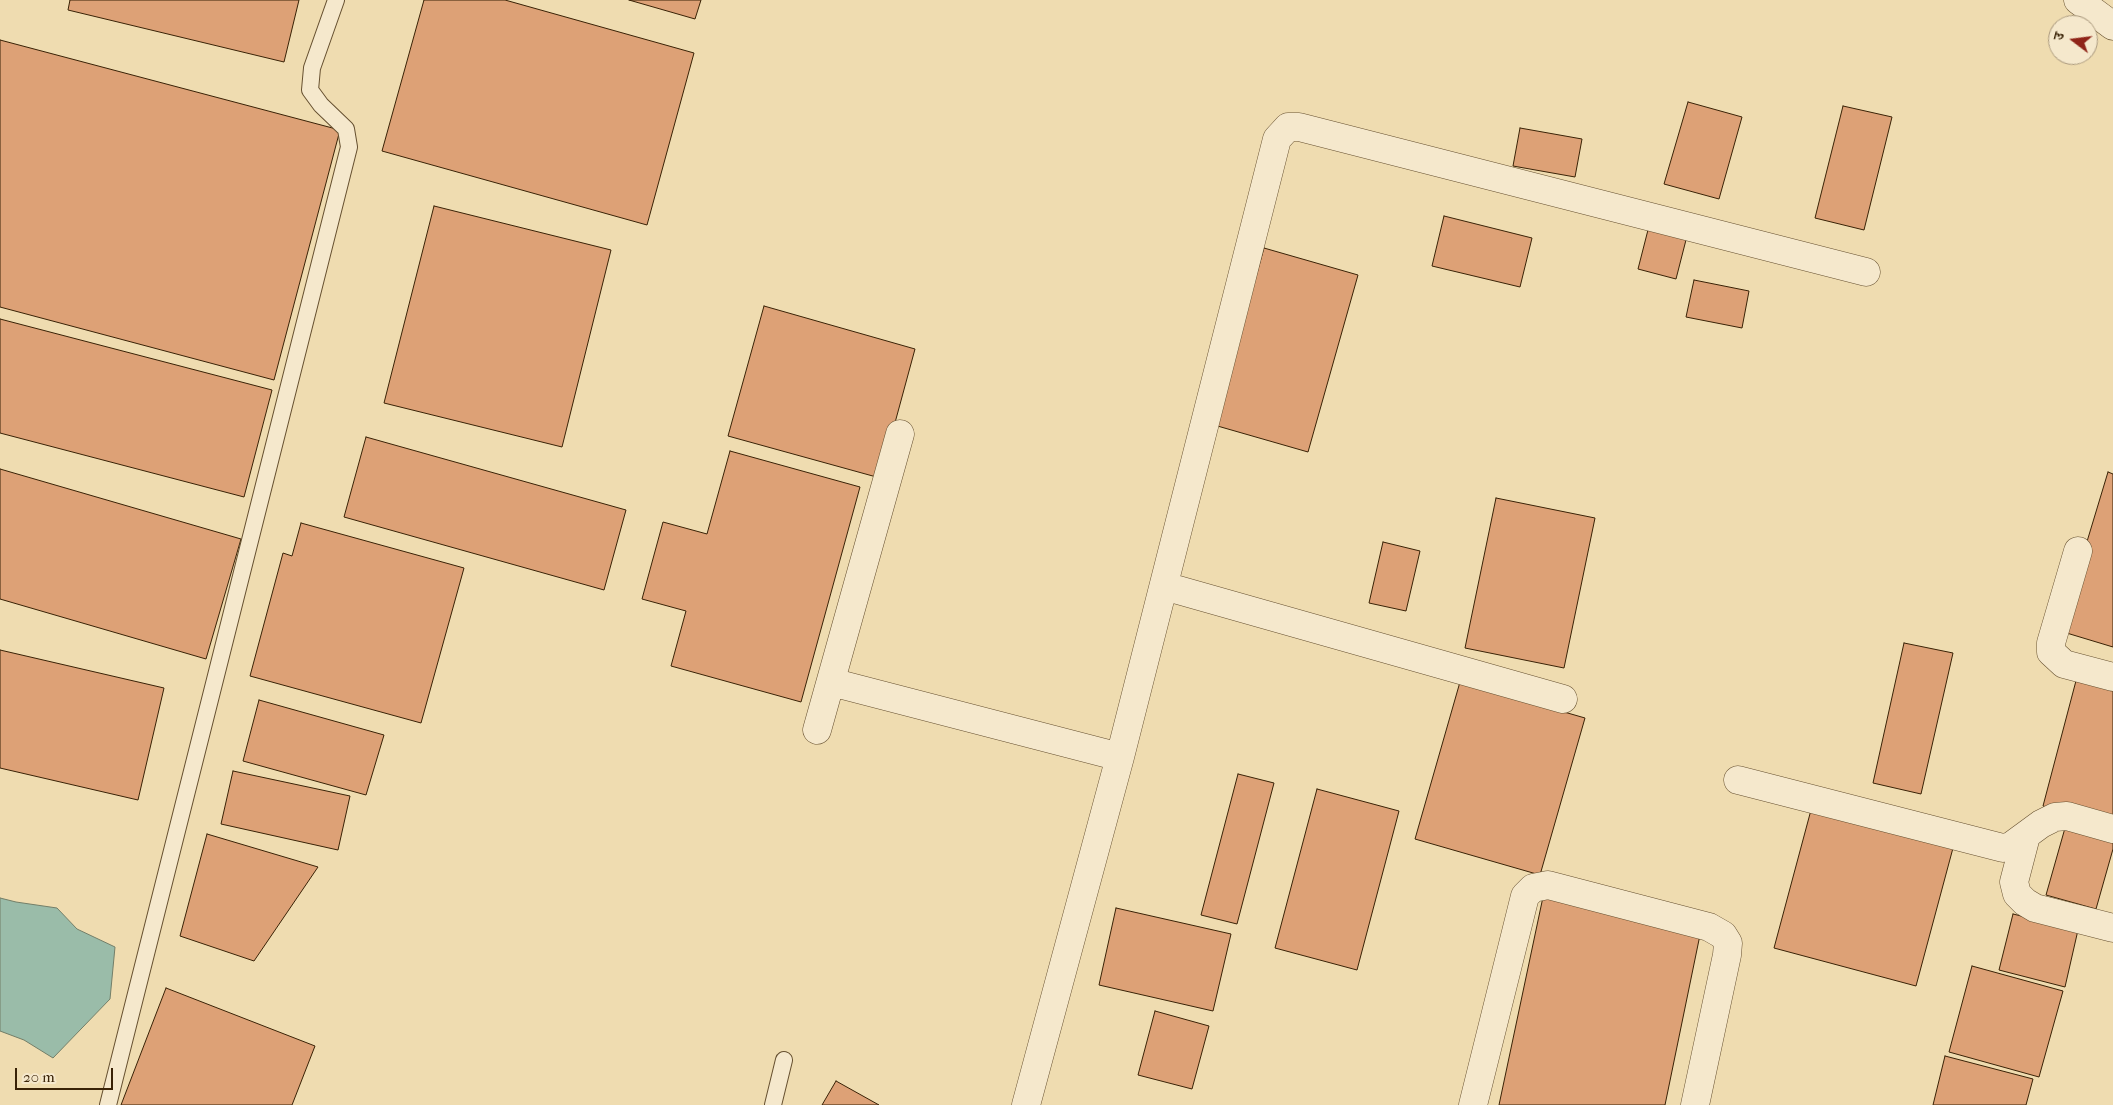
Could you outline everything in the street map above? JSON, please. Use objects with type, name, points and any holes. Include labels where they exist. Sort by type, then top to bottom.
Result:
[{"type":"street","points":[[2078,0],[2113,26]]},
{"type":"street","points":[[1026,1105],[1120,757],[1278,139],[1288,127],[1299,127],[1866,272]]},
{"type":"street","points":[[817,730],[900,434]]},
{"type":"street","points":[[2078,551],[2051,643],[2051,652],[2064,664],[2113,678]]},
{"type":"street","points":[[1164,586],[1562,699]]},
{"type":"street","points":[[831,682],[1120,757]]},
{"type":"street","points":[[1738,780],[2003,848],[2011,846],[2041,824],[2054,818],[2067,816],[2113,829]]},
{"type":"street","points":[[2026,836],[2014,882],[2017,894],[2035,908],[2113,928]]},
{"type":"street","points":[[1473,1105],[1526,896],[1533,888],[1548,885],[1709,927],[1723,935],[1728,943],[1727,954],[1695,1105]]},
{"type":"lane","points":[[108,1105],[349,146],[346,129],[321,105],[310,90],[312,68],[336,0]]},
{"type":"lane","points":[[773,1105],[784,1060]]},
{"type":"shaded area","points":[[0,898],[57,908],[77,929],[115,947],[110,999],[53,1058],[24,1040],[0,1031]]},
{"type":"building","points":[[70,0],[299,0],[284,62],[68,10]]},
{"type":"building","points":[[424,0],[505,0],[694,53],[647,225],[382,151]]},
{"type":"building","points":[[629,0],[701,0],[695,19]]},
{"type":"building","points":[[0,40],[340,130],[274,380],[0,307]]},
{"type":"building","points":[[1688,102],[1742,117],[1719,199],[1664,184]]},
{"type":"building","points":[[1843,106],[1892,117],[1864,230],[1815,218]]},
{"type":"building","points":[[1520,128],[1582,139],[1575,177],[1513,166]]},
{"type":"building","points":[[434,206],[611,250],[562,447],[384,403]]},
{"type":"building","points":[[1444,216],[1532,238],[1520,287],[1432,266]]},
{"type":"building","points":[[1649,226],[1687,236],[1676,279],[1638,269]]},
{"type":"building","points":[[1264,248],[1358,275],[1308,452],[1214,425]]},
{"type":"building","points":[[1694,280],[1749,291],[1742,328],[1686,317]]},
{"type":"building","points":[[764,306],[915,349],[880,478],[728,436]]},
{"type":"building","points":[[0,319],[272,390],[244,497],[0,433]]},
{"type":"building","points":[[366,437],[626,510],[604,590],[344,517]]},
{"type":"building","points":[[730,451],[860,487],[801,702],[671,666],[686,611],[642,599],[663,522],[707,534]]},
{"type":"building","points":[[0,469],[241,539],[206,659],[0,599]]},
{"type":"building","points":[[2108,472],[2113,474],[2113,647],[2060,631]]},
{"type":"building","points":[[1496,498],[1595,518],[1564,668],[1465,648]]},
{"type":"building","points":[[301,523],[464,568],[421,723],[250,676],[283,553],[292,556]]},
{"type":"building","points":[[1383,542],[1420,551],[1406,611],[1369,603]]},
{"type":"building","points":[[1904,643],[1953,653],[1921,794],[1873,783]]},
{"type":"building","points":[[0,650],[164,688],[138,800],[0,768]]},
{"type":"building","points":[[2077,677],[2113,687],[2113,824],[2043,806]]},
{"type":"building","points":[[1460,682],[1585,718],[1540,875],[1415,839]]},
{"type":"building","points":[[259,700],[384,735],[366,795],[243,761]]},
{"type":"building","points":[[233,771],[350,796],[338,850],[221,824]]},
{"type":"building","points":[[1238,774],[1274,783],[1237,924],[1201,915]]},
{"type":"building","points":[[1317,789],[1399,811],[1357,970],[1275,948]]},
{"type":"building","points":[[1811,810],[1953,848],[1916,986],[1774,948]]},
{"type":"building","points":[[2067,821],[2113,834],[2113,849],[2096,909],[2046,895]]},
{"type":"building","points":[[207,834],[318,867],[254,961],[180,936]]},
{"type":"building","points":[[1543,897],[1701,930],[1665,1105],[1499,1105]]},
{"type":"building","points":[[1116,908],[1231,934],[1213,1011],[1099,985]]},
{"type":"building","points":[[2013,914],[2078,930],[2065,987],[1999,970]]},
{"type":"building","points":[[1972,966],[2063,991],[2039,1077],[1949,1052]]},
{"type":"building","points":[[166,988],[315,1046],[292,1105],[121,1105]]},
{"type":"building","points":[[1155,1011],[1209,1026],[1192,1089],[1138,1075]]},
{"type":"building","points":[[1945,1056],[2033,1079],[2026,1105],[1933,1105]]},
{"type":"building","points":[[836,1081],[879,1105],[822,1105]]}]
